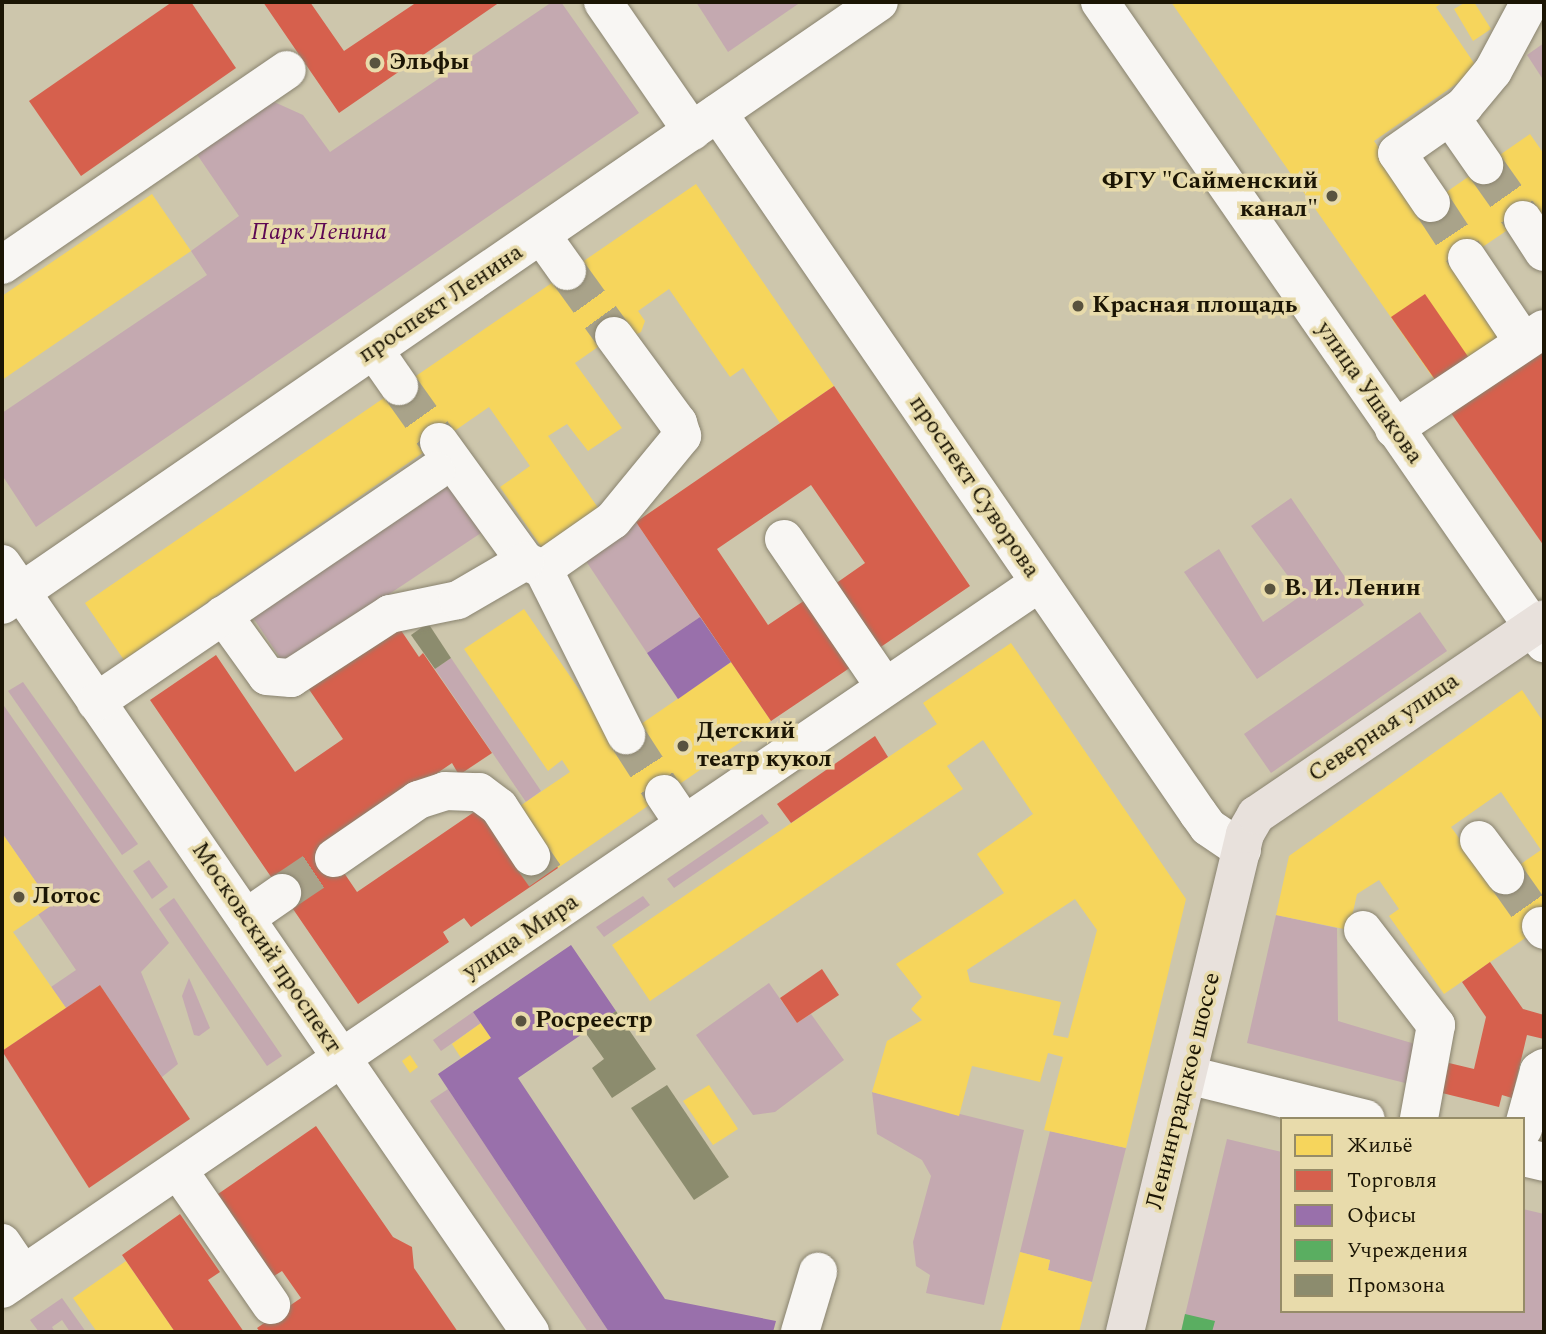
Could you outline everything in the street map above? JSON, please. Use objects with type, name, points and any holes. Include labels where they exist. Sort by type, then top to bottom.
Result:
[{"type":"main road","name":"Северная улица","points":[[1242,850],[1256,815],[1540,630]]},
{"type":"main road","name":"Ленинградское шоссе","points":[[1125,1332],[1242,850]]},
{"type":"street","name":"проспект Суворова","points":[[603,2],[705,122],[1039,583],[1208,827],[1242,850]]},
{"type":"street","name":"проспект Ленина","points":[[8,587],[374,350],[879,2]]},
{"type":"street","name":"улица Ушакова","points":[[1100,2],[1394,429],[1540,630]]},
{"type":"street","points":[[1431,202],[1397,153],[1464,106],[1493,71],[1530,2]]},
{"type":"street","points":[[2,265],[287,70]]},
{"type":"street","points":[[1450,116],[1485,165]]},
{"type":"street","points":[[1522,220],[1544,252]]},
{"type":"street","points":[[542,236],[567,271]]},
{"type":"street","points":[[1394,429],[1533,335],[1468,258]]},
{"type":"street","points":[[223,615],[267,676],[291,678],[390,614],[458,600],[534,565],[613,520],[682,436],[678,423],[614,336]]},
{"type":"street","points":[[374,350],[399,386]]},
{"type":"street","points":[[96,702],[223,615],[437,456],[534,565],[626,735]]},
{"type":"street","points":[[784,539],[885,687]]},
{"type":"street","name":"улица Мира","points":[[13,1282],[342,1058],[547,879],[885,687],[1039,583]]},
{"type":"street","name":"Московский проспект","points":[[8,587],[96,702],[530,1332]]},
{"type":"street","points":[[334,858],[418,800],[445,792],[480,792],[499,807],[547,879]]},
{"type":"street","points":[[1479,840],[1505,875]]},
{"type":"street","points":[[246,918],[282,893]]},
{"type":"street","points":[[1363,930],[1436,1025],[1419,1117]]},
{"type":"street","points":[[1525,1122],[1539,1071],[1544,1068]]},
{"type":"street","points":[[1188,1075],[1358,1117]]},
{"type":"street","points":[[1525,1157],[1544,1162]]},
{"type":"street","points":[[178,1170],[271,1305]]},
{"type":"street","points":[[2,1243],[13,1282]]},
{"type":"street","points":[[800,1332],[818,1272]]},
{"type":"green space","name":"Парк Ленина","points":[[552,2],[561,2],[639,113],[36,527],[2,475],[2,413],[207,275],[191,251],[239,216],[196,153],[272,101],[303,115],[330,152]]},
{"type":"green space","points":[[696,2],[801,2],[728,52]]},
{"type":"green space","points":[[1544,43],[1544,81],[1527,55]]},
{"type":"green space","points":[[448,474],[487,529],[284,664],[248,610]]},
{"type":"green space","points":[[1291,498],[1364,605],[1257,679],[1184,572],[1219,549],[1263,622],[1302,595],[1251,526]]},
{"type":"green space","points":[[636,522],[700,617],[647,653],[584,558]]},
{"type":"green space","points":[[1420,612],[1447,651],[1271,773],[1244,734]]},
{"type":"green space","points":[[451,658],[541,791],[526,802],[435,669]]},
{"type":"green space","points":[[23,682],[138,844],[122,855],[8,691]]},
{"type":"green space","points":[[2,703],[169,943],[141,972],[178,1064],[162,1077],[100,985],[66,1008],[51,987],[76,970],[38,914],[51,904],[2,833]]},
{"type":"green space","points":[[762,814],[769,823],[674,888],[667,879]]},
{"type":"green space","points":[[149,860],[168,887],[152,899],[133,871]]},
{"type":"green space","points":[[643,896],[650,905],[604,937],[596,927]]},
{"type":"green space","points":[[174,898],[282,1056],[267,1066],[159,909]]},
{"type":"green space","points":[[1276,915],[1337,928],[1338,1021],[1415,1044],[1409,1084],[1247,1043]]},
{"type":"green space","points":[[189,978],[210,1028],[199,1036],[194,1035],[182,996]]},
{"type":"green space","points":[[769,983],[797,1023],[811,1014],[844,1060],[775,1112],[753,1115],[696,1035]]},
{"type":"green space","points":[[473,1012],[481,1023],[441,1051],[433,1040]]},
{"type":"green space","points":[[448,1089],[609,1332],[588,1332],[430,1101]]},
{"type":"green space","points":[[872,1092],[1024,1130],[984,1305],[926,1293],[930,1275],[916,1266],[913,1242],[931,1176],[922,1160],[877,1134]]},
{"type":"green space","points":[[1050,1131],[1126,1148],[1092,1282],[1048,1270],[1050,1260],[1020,1252]]},
{"type":"green space","points":[[1227,1139],[1280,1152],[1280,1313],[1525,1313],[1525,1209],[1544,1214],[1544,1332],[1181,1332]]},
{"type":"green space","points":[[62,1298],[86,1332],[70,1332],[62,1320],[52,1327],[55,1332],[39,1332],[30,1320]]},
{"type":"building: Жильё","points":[[1171,2],[1443,2],[1436,7],[1478,69],[1374,141],[1422,209],[1530,134],[1544,154],[1544,227],[1534,212],[1456,265],[1504,334],[1436,382]]},
{"type":"building: Жильё","points":[[1466,2],[1474,2],[1491,29],[1473,41],[1454,9]]},
{"type":"building: Жильё","points":[[696,184],[834,386],[780,423],[743,368],[730,377],[669,289],[638,311],[645,321],[641,332],[635,335],[625,328],[575,363],[622,428],[588,451],[567,424],[548,436],[601,512],[544,551],[500,487],[530,466],[489,407],[124,660],[85,603]]},
{"type":"building: Жильё","points":[[152,194],[191,251],[2,380],[2,296]]},
{"type":"building: Жильё","points":[[524,609],[615,742],[731,662],[771,721],[558,868],[517,808],[570,772],[562,760],[548,771],[464,649]]},
{"type":"building: Жильё","points":[[1011,643],[1186,899],[1126,1148],[1044,1130],[1063,1057],[1048,1053],[1040,1082],[972,1066],[959,1116],[872,1092],[887,1041],[922,1020],[911,1009],[922,997],[896,964],[1004,893],[977,854],[1033,814],[983,740],[947,766],[963,789],[650,1001],[612,945],[937,724],[923,703]],"holes":[[[1075,899],[1097,930],[1068,1038],[1053,1035],[1061,1002],[970,982],[967,970]]]},
{"type":"building: Жильё","points":[[1522,690],[1544,723],[1544,925],[1444,994],[1389,916],[1399,909],[1379,880],[1357,894],[1349,930],[1276,915],[1289,856]],"holes":[[[1501,792],[1541,850],[1492,884],[1451,827]]]},
{"type":"building: Жильё","points":[[2,833],[52,905],[13,932],[66,1008],[2,1051]]},
{"type":"building: Жильё","points":[[481,1023],[491,1038],[461,1058],[452,1044]]},
{"type":"building: Жильё","points":[[410,1055],[418,1067],[410,1073],[402,1061]]},
{"type":"building: Жильё","points":[[709,1085],[738,1129],[713,1145],[683,1101]]},
{"type":"building: Жильё","points":[[1020,1252],[1050,1260],[1048,1270],[1092,1282],[1079,1332],[1000,1332]]},
{"type":"building: Жильё","points":[[126,1261],[175,1332],[97,1332],[73,1298]]},
{"type":"building: Торговля","points":[[172,2],[191,2],[236,68],[81,176],[29,101]]},
{"type":"building: Торговля","points":[[263,2],[310,2],[344,51],[417,2],[500,2],[339,113]]},
{"type":"building: Торговля","points":[[1425,294],[1469,358],[1436,381],[1391,317]]},
{"type":"building: Торговля","points":[[1544,347],[1544,546],[1451,413]]},
{"type":"building: Торговля","points":[[834,386],[970,586],[869,655],[825,591],[865,563],[811,485],[717,549],[768,625],[814,594],[860,661],[771,721],[636,522]]},
{"type":"building: Торговля","points":[[396,623],[419,657],[423,653],[492,753],[459,775],[452,763],[328,848],[334,858],[357,892],[480,808],[544,847],[558,868],[471,927],[464,918],[443,932],[449,942],[358,1004],[150,700],[216,655],[295,772],[343,739],[306,685]]},
{"type":"building: Торговля","points":[[875,736],[888,757],[791,823],[777,804]]},
{"type":"building: Торговля","points":[[1490,962],[1523,1009],[1544,1015],[1544,1039],[1527,1035],[1512,1098],[1502,1095],[1499,1107],[1442,1093],[1449,1063],[1474,1069],[1486,1017],[1462,982]]},
{"type":"building: Торговля","points":[[822,969],[839,995],[797,1023],[780,998]]},
{"type":"building: Торговля","points":[[100,985],[190,1119],[89,1188],[2,1051]]},
{"type":"building: Торговля","points":[[316,1126],[393,1237],[412,1247],[414,1268],[458,1332],[260,1332],[257,1328],[301,1298],[282,1271],[274,1276],[218,1194]]},
{"type":"building: Торговля","points":[[180,1214],[220,1272],[208,1280],[244,1332],[175,1332],[122,1255]]},
{"type":"building: Офисы","points":[[700,617],[731,662],[678,699],[647,653]]},
{"type":"building: Офисы","points":[[571,945],[616,1011],[518,1078],[665,1299],[776,1321],[773,1332],[609,1332],[438,1074],[491,1038],[473,1012]]},
{"type":"building: Учреждения","points":[[1185,1314],[1215,1321],[1212,1332],[1181,1332]]},
{"type":"building: Промзона","points":[[428,623],[451,658],[435,669],[411,635]]},
{"type":"building: Промзона","points":[[616,1011],[656,1069],[612,1098],[592,1068],[604,1059],[585,1032]]},
{"type":"building: Промзона","points":[[667,1085],[729,1177],[694,1200],[631,1108]]},
{"type":"tunnel","points":[[1484,165],[1523,220]]},
{"type":"tunnel","points":[[1431,203],[1467,258]]},
{"type":"tunnel","points":[[567,271],[614,336]]},
{"type":"tunnel","points":[[399,386],[439,442]]},
{"type":"tunnel","points":[[626,735],[664,794]]},
{"type":"tunnel","points":[[531,856],[545,876]]},
{"type":"tunnel","points":[[282,893],[334,858]]},
{"type":"tunnel","points":[[1505,875],[1541,926]]},
{"type":"place","name":"Эльфы","points":[[375,63]]},
{"type":"place","name":"ФГУ \"Сайменский канал\"","points":[[1332,196]]},
{"type":"place","name":"Красная площадь","points":[[1078,306]]},
{"type":"place","name":"В. И. Ленин","points":[[1270,589]]},
{"type":"place","name":"Детский театр кукол","points":[[683,746]]},
{"type":"place","name":"Лотос","points":[[19,897]]},
{"type":"place","name":"Росреестр","points":[[521,1021]]}]
